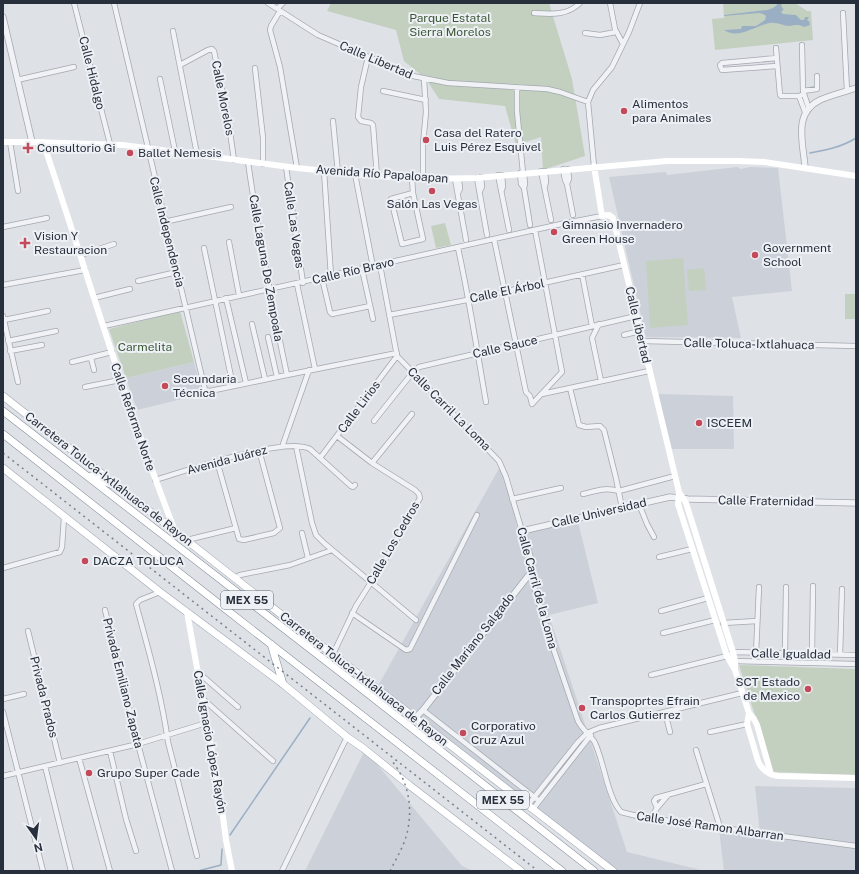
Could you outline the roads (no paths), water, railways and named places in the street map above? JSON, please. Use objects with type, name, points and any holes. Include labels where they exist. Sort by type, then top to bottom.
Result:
[{"type":"main road","name":"Avenida Río Papaloapan","points":[[3,142],[110,144],[175,151],[338,173],[423,179],[457,179],[594,166],[667,161],[726,160],[805,167],[856,176]]},
{"type":"main road","name":"Calle Reforma Norte","points":[[43,142],[104,326],[120,380],[174,531]]},
{"type":"main road","points":[[594,166],[602,216]]},
{"type":"main road","name":"Calle Libertad","points":[[602,216],[609,215],[613,218],[679,496],[723,623],[742,693],[749,713],[757,725],[771,774]]},
{"type":"main road","name":"Carretera Toluca-Ixtlahuaca de Rayon","points":[[3,396],[234,578],[613,871]]},
{"type":"main road","name":"Carretera Toluca-Ixtlahuaca de Rayon","points":[[3,411],[594,871]]},
{"type":"main road","name":"MEX 55","points":[[3,434],[562,871]]},
{"type":"main road","points":[[3,468],[160,592],[282,684],[408,785],[521,871]]},
{"type":"main road","points":[[81,471],[122,489]]},
{"type":"main road","name":"Calle Libertad","points":[[679,496],[678,504],[692,549],[715,620],[731,657]]},
{"type":"main road","name":"Calle Ignacio López Rayón","points":[[187,612],[199,673],[206,723],[232,871]]},
{"type":"main road","points":[[297,627],[313,651]]},
{"type":"main road","points":[[271,644],[282,684]]},
{"type":"main road","name":"Calle Libertad","points":[[749,713],[748,724],[759,764],[771,774]]},
{"type":"main road","points":[[771,774],[778,776],[856,778]]},
{"type":"street","name":"Calle Hidalgo","points":[[74,3],[110,144]]},
{"type":"street","name":"Calle Independencia","points":[[114,3],[164,222],[206,391],[233,386]]},
{"type":"street","name":"Calle Libertad","points":[[268,3],[318,35],[405,73],[448,82],[547,89],[588,102]]},
{"type":"street","points":[[283,3],[270,26],[270,30],[280,67],[297,168]]},
{"type":"street","points":[[534,13],[560,13],[574,8],[580,3]]},
{"type":"street","points":[[610,3],[616,32],[623,44]]},
{"type":"street","points":[[594,166],[588,102],[593,90],[612,67],[640,3]]},
{"type":"street","points":[[843,12],[848,91]]},
{"type":"street","points":[[3,16],[32,142]]},
{"type":"street","points":[[173,31],[197,154]]},
{"type":"street","points":[[585,33],[600,35],[616,32]]},
{"type":"street","points":[[802,45],[804,94],[807,110]]},
{"type":"street","points":[[776,48],[780,95],[799,96],[817,89],[817,76]]},
{"type":"street","name":"Calle Morelos","points":[[180,65],[208,50],[212,49],[214,51],[230,125],[234,160]]},
{"type":"street","points":[[368,57],[360,87],[358,117],[361,121],[372,123],[373,125],[377,176]]},
{"type":"street","points":[[777,58],[722,63],[720,65],[722,70],[777,66]]},
{"type":"street","points":[[17,80],[74,66]]},
{"type":"street","points":[[255,68],[263,138],[263,164]]},
{"type":"street","points":[[423,179],[423,149],[426,112],[424,78]]},
{"type":"street","points":[[160,79],[175,151]]},
{"type":"street","points":[[517,87],[517,111],[522,173],[525,184],[524,188],[530,225]]},
{"type":"street","points":[[805,167],[802,123],[807,110],[822,100],[856,88]]},
{"type":"street","points":[[383,91],[426,100]]},
{"type":"street","points":[[804,94],[814,104]]},
{"type":"street","points":[[799,96],[807,110]]},
{"type":"street","points":[[333,120],[338,173]]},
{"type":"street","points":[[10,142],[18,191]]},
{"type":"street","name":"Calle Laguna De Zempoala","points":[[248,162],[256,218],[287,375]]},
{"type":"street","name":"Calle Las Vegas","points":[[286,167],[303,283]]},
{"type":"street","points":[[566,169],[569,179],[567,184],[572,215]]},
{"type":"street","points":[[324,171],[331,276]]},
{"type":"street","points":[[543,171],[551,220]]},
{"type":"street","points":[[355,174],[373,267]]},
{"type":"street","points":[[500,175],[509,230]]},
{"type":"street","points":[[479,177],[482,187],[480,191],[487,235]]},
{"type":"street","points":[[412,178],[413,193],[423,239],[402,244],[391,199],[413,193]]},
{"type":"street","points":[[457,179],[460,189],[458,193],[466,240]]},
{"type":"street","points":[[164,222],[231,207]]},
{"type":"street","name":"Calle Río Bravo","points":[[104,326],[216,300],[303,283],[602,216]]},
{"type":"street","points":[[3,227],[47,218]]},
{"type":"street","points":[[494,239],[526,392],[530,396],[532,404],[562,372],[535,230]]},
{"type":"street","points":[[229,242],[239,295]]},
{"type":"street","points":[[80,255],[114,244]]},
{"type":"street","points":[[204,248],[233,386],[309,370],[397,355],[380,265]]},
{"type":"street","points":[[458,248],[486,402]]},
{"type":"street","name":"Calle El Árbol","points":[[389,315],[505,292],[624,265]]},
{"type":"street","points":[[362,269],[373,319]]},
{"type":"street","points":[[3,285],[85,270]]},
{"type":"street","points":[[138,281],[177,272]]},
{"type":"street","points":[[582,274],[592,326]]},
{"type":"street","points":[[322,278],[330,313],[334,314],[370,306]]},
{"type":"street","name":"Calle Las Vegas","points":[[297,284],[315,370]]},
{"type":"street","points":[[94,298],[130,289]]},
{"type":"street","points":[[226,298],[246,383]]},
{"type":"street","points":[[18,382],[3,318],[48,311]]},
{"type":"street","name":"Calle Sauce","points":[[412,372],[419,367],[636,316]]},
{"type":"street","points":[[252,324],[265,379]]},
{"type":"street","points":[[599,324],[592,338],[601,381]]},
{"type":"street","points":[[8,341],[56,331]]},
{"type":"street","points":[[624,335],[640,331]]},
{"type":"street","points":[[268,337],[277,377]]},
{"type":"street","name":"Calle Toluca-Ixtlahuaca","points":[[642,340],[856,346]]},
{"type":"street","points":[[10,351],[42,345]]},
{"type":"street","points":[[72,362],[112,352]]},
{"type":"street","name":"Calle Carril La Loma","points":[[397,355],[494,454],[501,464]]},
{"type":"street","name":"Calle Lirios","points":[[320,458],[397,355]]},
{"type":"street","points":[[91,358],[94,370]]},
{"type":"street","points":[[282,446],[309,370]]},
{"type":"street","points":[[542,394],[649,371]]},
{"type":"street","points":[[374,422],[412,372]]},
{"type":"street","points":[[85,387],[120,380]]},
{"type":"street","points":[[570,388],[579,425],[586,427],[600,426],[605,432],[622,508]]},
{"type":"street","points":[[372,463],[412,414]]},
{"type":"street","name":"Calle Los Cedros","points":[[333,654],[351,615],[405,527],[420,498],[414,490],[372,463],[337,436]]},
{"type":"street","name":"Avenida Juárez","points":[[155,480],[259,450],[282,446],[304,446],[310,448],[351,486],[353,487],[355,485]]},
{"type":"street","points":[[296,446],[314,530],[319,539],[416,620]]},
{"type":"street","points":[[218,461],[240,540],[274,534],[279,530],[279,525],[259,450]]},
{"type":"street","name":"Calle Carril de la Loma","points":[[501,464],[532,563],[534,587],[557,661],[578,722],[588,735]]},
{"type":"street","points":[[583,494],[610,488],[619,491],[675,476]]},
{"type":"street","points":[[512,499],[561,488]]},
{"type":"street","name":"Calle Fraternidad","points":[[679,496],[856,503]]},
{"type":"street","name":"Calle Universidad","points":[[522,531],[679,496]]},
{"type":"street","points":[[639,504],[654,537]]},
{"type":"street","points":[[351,615],[406,650],[410,650],[477,515]]},
{"type":"street","points":[[3,568],[60,552],[62,547],[64,517]]},
{"type":"street","points":[[187,540],[236,528]]},
{"type":"street","points":[[302,533],[308,558]]},
{"type":"street","points":[[659,557],[692,549]]},
{"type":"street","points":[[234,578],[240,575],[290,565],[332,550]]},
{"type":"street","name":"Calle Mariano Salgado","points":[[415,718],[423,710],[532,571]]},
{"type":"street","points":[[812,654],[813,586]]},
{"type":"street","points":[[754,661],[756,653],[759,587]]},
{"type":"street","points":[[785,654],[786,587]]},
{"type":"street","points":[[840,655],[842,589]]},
{"type":"street","points":[[160,592],[137,601],[136,604],[148,648],[168,742],[197,856]]},
{"type":"street","points":[[661,611],[708,598]]},
{"type":"street","name":"Privada Emiliano Zapata","points":[[105,610],[138,744],[172,871]]},
{"type":"street","points":[[663,633],[715,620]]},
{"type":"street","points":[[723,623],[757,621]]},
{"type":"street","name":"Privada Prados","points":[[28,631],[60,762]]},
{"type":"street","name":"Calle Igualdad","points":[[731,657],[756,653],[856,655]]},
{"type":"street","points":[[651,675],[731,657]]},
{"type":"street","name":"Calle Igualdad","points":[[731,657],[754,661],[856,664]]},
{"type":"street","points":[[199,673],[238,707]]},
{"type":"street","points":[[531,807],[588,735],[595,730],[742,693]]},
{"type":"street","points":[[3,699],[24,694]]},
{"type":"street","points":[[203,699],[274,761]]},
{"type":"street","points":[[423,710],[536,799]]},
{"type":"street","points":[[3,712],[43,871]]},
{"type":"street","points":[[665,712],[670,732]]},
{"type":"street","points":[[3,776],[138,744],[206,723]]},
{"type":"street","points":[[710,732],[748,724]]},
{"type":"street","name":"Calle José Ramon Albarran","points":[[588,735],[595,744],[614,801],[619,810],[627,814],[856,846]]},
{"type":"street","points":[[282,871],[347,737]]},
{"type":"street","points":[[696,750],[720,827]]},
{"type":"street","points":[[110,751],[126,819],[136,851]]},
{"type":"street","points":[[79,758],[110,871]]},
{"type":"street","points":[[481,768],[487,760]]},
{"type":"street","points":[[45,766],[72,871]]},
{"type":"street","points":[[652,818],[657,808],[655,799],[706,784]]},
{"type":"water","points":[[777,3],[781,3],[782,8],[784,9],[781,12],[783,14],[796,15],[801,20],[804,20],[805,17],[809,17],[807,20],[809,21],[810,25],[804,27],[799,25],[787,26],[770,23],[741,33],[729,33],[724,30],[741,29],[742,26],[756,26],[765,20],[766,16],[759,13],[724,15],[767,10],[773,8],[777,5]]},
{"type":"waterway","points":[[810,153],[840,146],[856,138]]},
{"type":"waterway","points":[[230,835],[310,718]]},
{"type":"waterway","points":[[198,871],[221,865],[222,849]]},
{"type":"railway","points":[[3,453],[538,871]]},
{"type":"railway","points":[[390,871],[405,840],[408,830],[410,809],[406,788],[391,760]]},
{"type":"place","name":"Alimentos para Animales","points":[[624,111]]},
{"type":"place","name":"Casa del Ratero Luis Pérez Esquivel","points":[[426,140]]},
{"type":"place","name":"Consultorio Gi","points":[[28,148]]},
{"type":"place","name":"Ballet Nemesis","points":[[130,153]]},
{"type":"place","name":"Salón Las Vegas","points":[[432,191]]},
{"type":"place","name":"Gimnasio Invernadero Green House","points":[[554,232]]},
{"type":"place","name":"Vision Y Restauracion","points":[[25,243]]},
{"type":"place","name":"Government School","points":[[755,255]]},
{"type":"place","name":"Secundaria Técnica","points":[[165,386]]},
{"type":"place","name":"ISCEEM","points":[[699,423]]},
{"type":"place","name":"DACZA TOLUCA","points":[[85,561]]},
{"type":"place","name":"SCT Estado de Mexico","points":[[808,689]]},
{"type":"place","name":"Transpoprtes Efrain Carlos Gutierrez","points":[[582,708]]},
{"type":"place","name":"Corporativo Cruz Azul","points":[[463,733]]},
{"type":"place","name":"Grupo Super Cade","points":[[89,773]]},
{"type":"park label","name":"Parque Estatal Sierra Morelos","points":[[450,25]]},
{"type":"park label","name":"Carmelita","points":[[145,347]]}]
